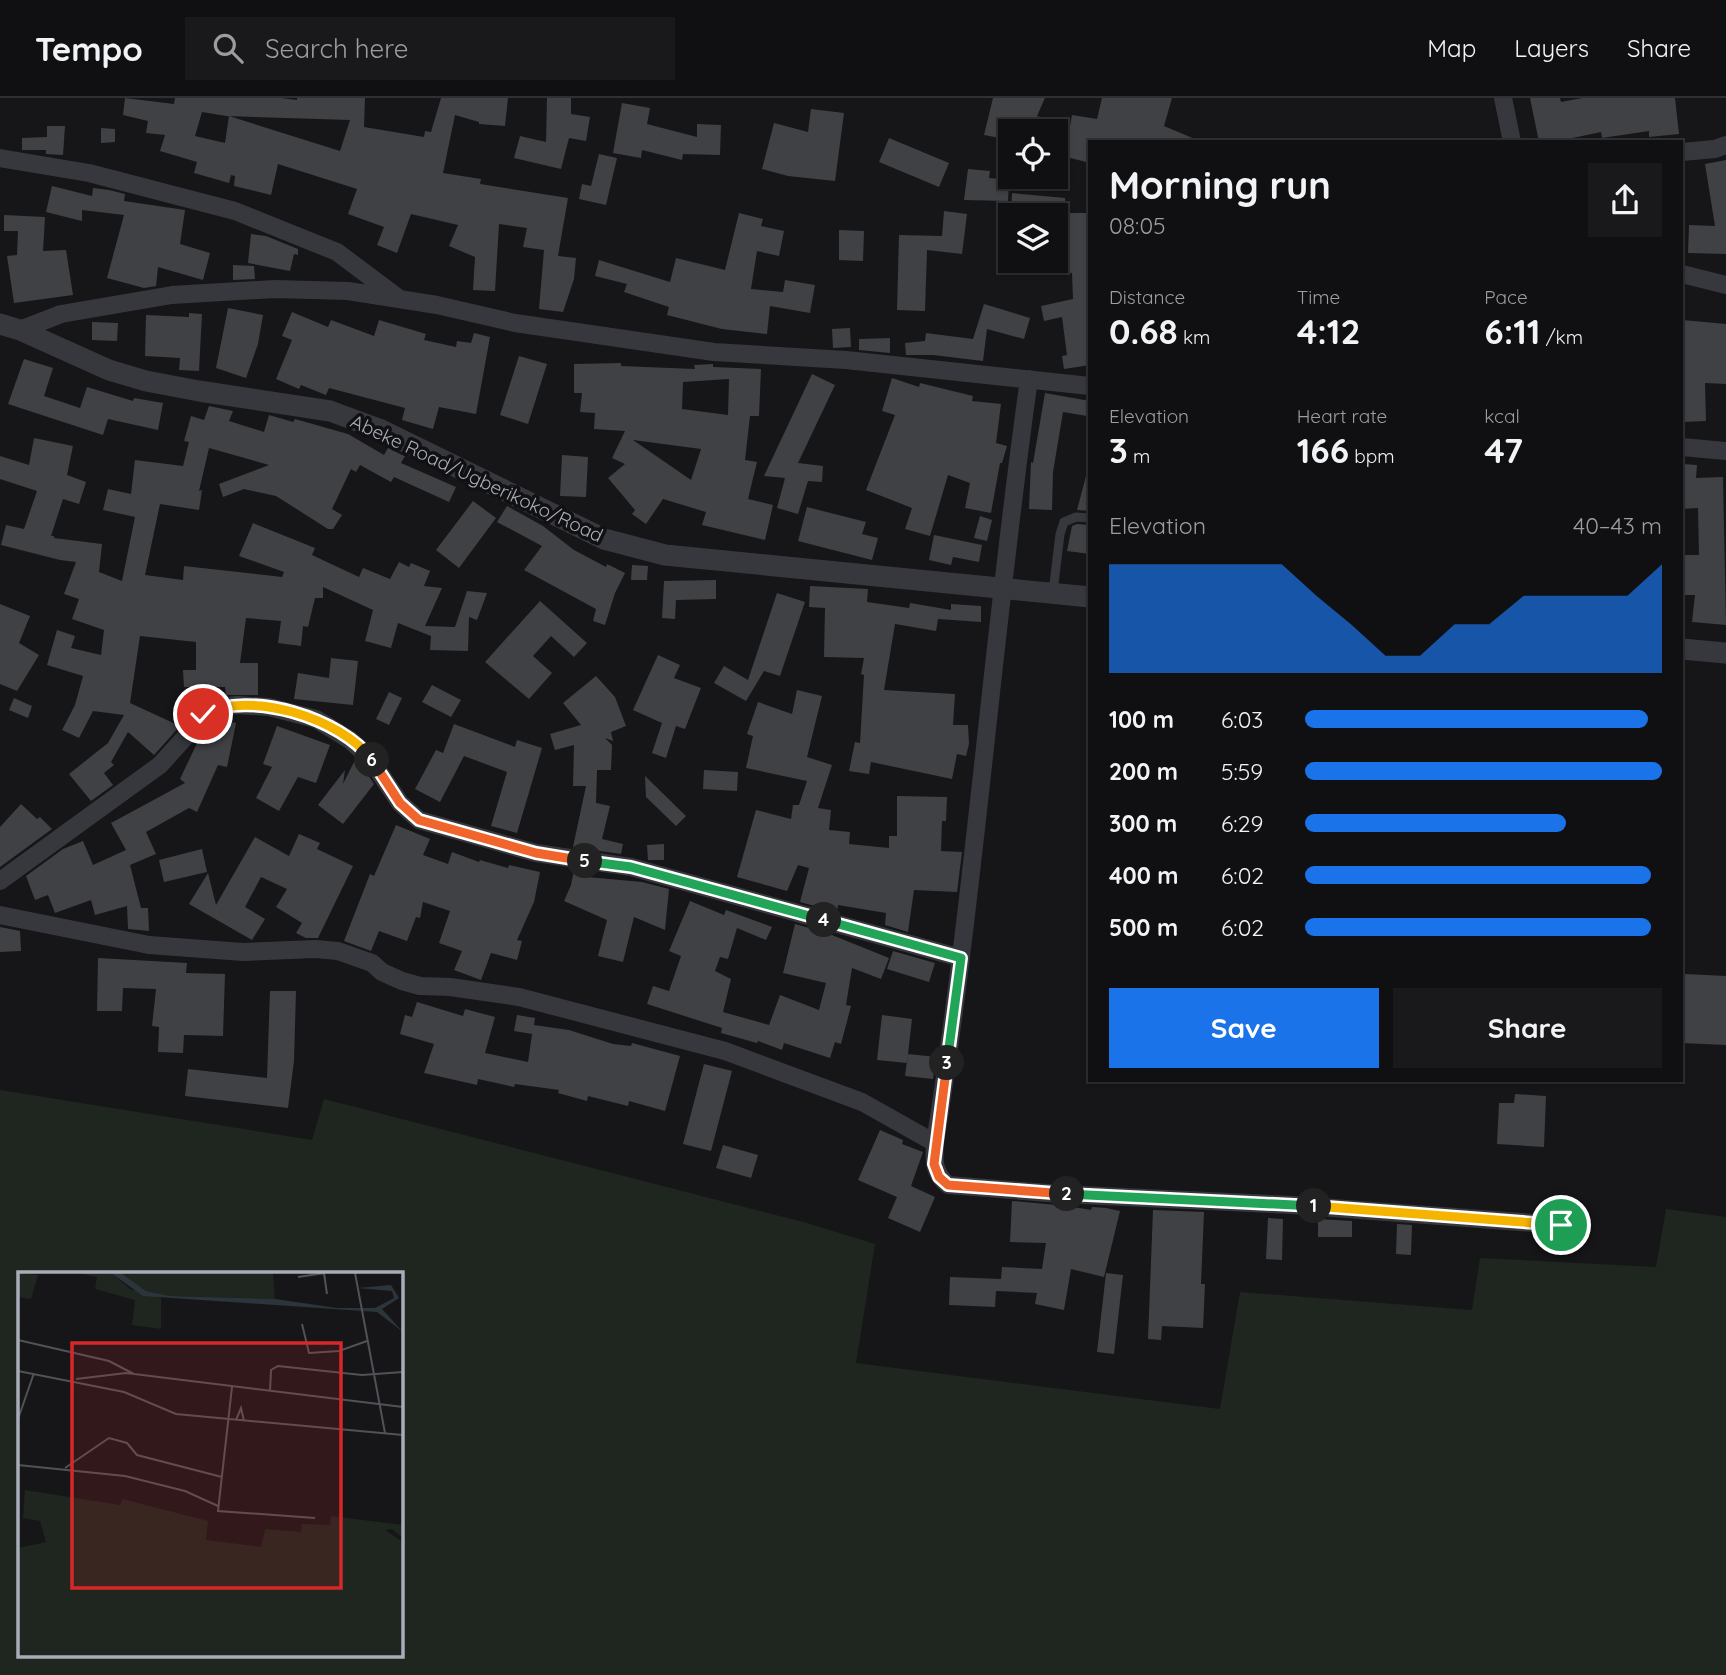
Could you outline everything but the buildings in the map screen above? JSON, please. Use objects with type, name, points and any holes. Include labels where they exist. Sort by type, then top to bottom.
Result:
[{"type":"street","points":[[1503,98],[1512,140]]},
{"type":"street","points":[[1683,152],[1715,149],[1726,145]]},
{"type":"street","points":[[0,158],[89,173],[235,211],[337,252],[400,299]]},
{"type":"street","points":[[1683,274],[1726,285]]},
{"type":"street","points":[[10,327],[61,314],[172,295],[275,289],[348,291],[438,305],[515,323],[688,348],[846,360],[1088,386]]},
{"type":"street","name":"Abeke Road/Ugberikoko/Road","points":[[10,327],[109,370],[146,381],[330,411],[379,429],[604,539],[665,555],[1088,597]]},
{"type":"street","points":[[1028,379],[961,958],[935,1143],[934,1164],[939,1177],[948,1185],[1061,1194],[1293,1205],[1561,1225]]},
{"type":"street","points":[[1683,447],[1726,451]]},
{"type":"street","points":[[1683,649],[1726,653]]},
{"type":"street","points":[[0,881],[160,765],[203,714],[214,708],[237,705],[270,707],[316,719],[350,740],[369,757],[400,803],[419,820],[536,853],[643,870],[961,958]]},
{"type":"street","points":[[0,915],[149,945],[243,952],[315,949],[338,951],[372,963],[391,977],[420,986],[450,987],[519,997],[725,1051],[862,1102],[935,1143]]},
{"type":"lane","points":[[1053,594],[1060,534],[1064,522],[1076,517],[1088,518]]},
{"type":"shaded area","points":[[0,1090],[312,1140],[324,1099],[807,1223],[875,1244],[856,1363],[1220,1409],[1240,1292],[1472,1310],[1480,1258],[1656,1267],[1666,1209],[1726,1217],[1726,1675],[0,1675]]},
{"type":"route","points":[[203,714],[214,708],[237,705],[270,707],[316,719],[350,740],[369,757],[400,803],[419,820],[536,853],[631,867],[694,883],[961,958],[935,1143],[934,1164],[939,1177],[948,1185],[1061,1194],[1293,1205],[1561,1225]]}]
